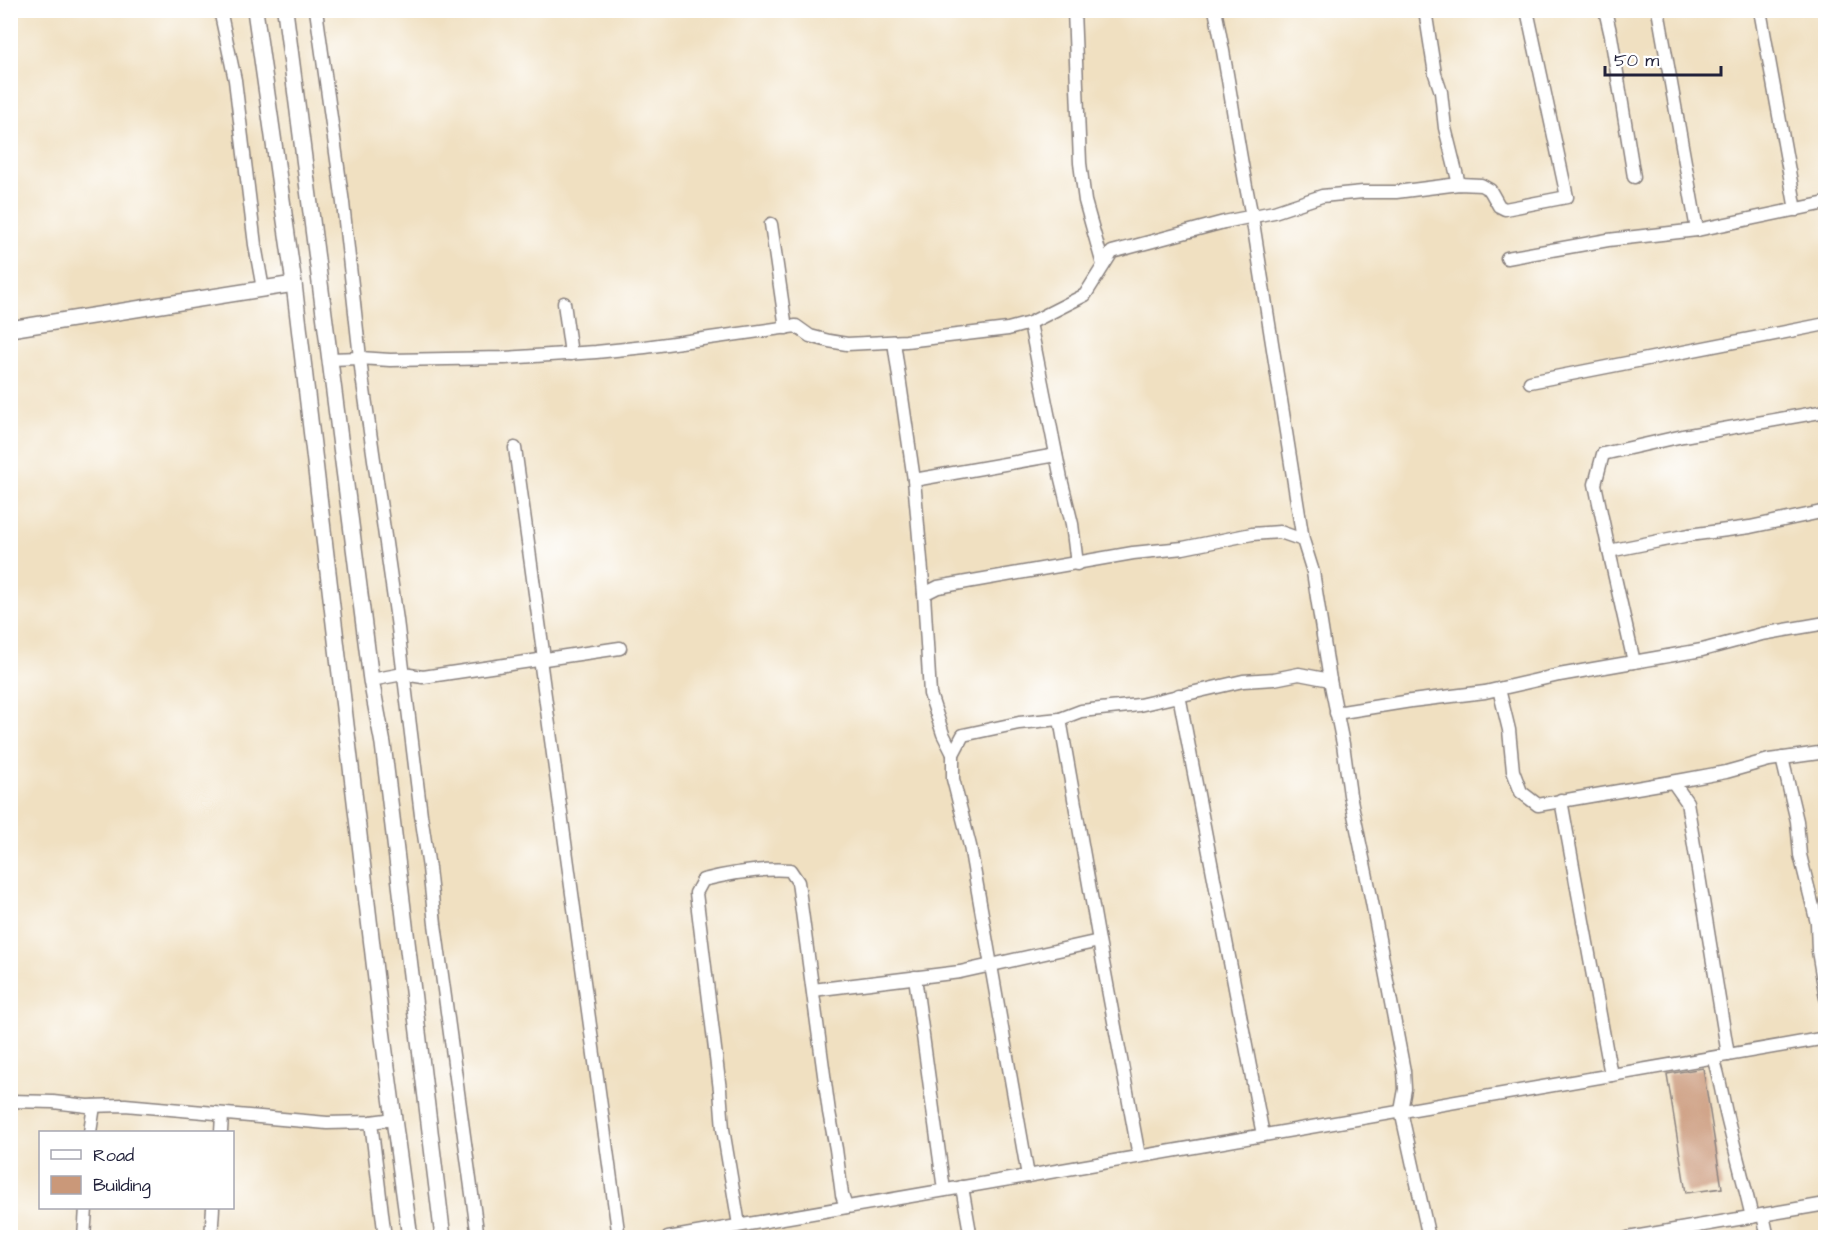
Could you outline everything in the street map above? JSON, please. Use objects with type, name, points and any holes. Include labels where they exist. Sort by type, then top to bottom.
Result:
[{"type":"street","points":[[220,10],[235,80],[255,245],[263,289]]},
{"type":"street","points":[[255,10],[294,284],[382,1030],[410,1238]]},
{"type":"street","points":[[285,10],[371,680],[383,744],[443,1238]]},
{"type":"street","points":[[316,10],[343,203],[360,358],[478,1238]]},
{"type":"street","points":[[1074,10],[1080,163],[1085,201],[1103,265]]},
{"type":"street","points":[[1215,10],[1252,216],[1303,540],[1313,572],[1350,795],[1404,1071],[1405,1089],[1401,1111],[1429,1238]]},
{"type":"street","points":[[1425,10],[1445,128],[1459,184]]},
{"type":"street","points":[[303,363],[330,359],[424,360],[571,354],[645,347],[796,326],[810,336],[847,344],[894,342],[986,332],[1030,323],[1085,295],[1112,252],[1179,233],[1274,212],[1322,196],[1396,192],[1459,184],[1481,185],[1490,190],[1499,206],[1505,209],[1567,196],[1527,10]]},
{"type":"street","points":[[1605,10],[1634,177]]},
{"type":"street","points":[[1658,10],[1697,230]]},
{"type":"street","points":[[1760,10],[1796,210]]},
{"type":"street","points":[[1507,258],[1608,240],[1697,230],[1826,203]]},
{"type":"street","points":[[771,224],[786,328]]},
{"type":"street","points":[[10,329],[294,284]]},
{"type":"street","points":[[564,303],[571,354]]},
{"type":"street","points":[[1030,323],[1072,524],[1077,564]]},
{"type":"street","points":[[1530,381],[1826,324]]},
{"type":"street","points":[[894,342],[914,480],[930,694],[952,754],[953,779],[970,846],[1028,1176]]},
{"type":"street","points":[[1634,662],[1595,484],[1603,454],[1683,436],[1826,411]]},
{"type":"street","points":[[515,448],[619,1238]]},
{"type":"street","points":[[914,480],[1056,455]]},
{"type":"street","points":[[1609,551],[1689,535],[1750,527],[1826,511]]},
{"type":"street","points":[[924,594],[938,587],[967,581],[1133,553],[1183,548],[1252,534],[1280,532],[1303,540]]},
{"type":"street","points":[[1336,713],[1499,689],[1559,675],[1702,650],[1762,634],[1826,623]]},
{"type":"street","points":[[371,680],[403,674],[423,677],[620,648]]},
{"type":"street","points":[[952,754],[963,735],[1019,723],[1060,719],[1081,711],[1139,705],[1243,681],[1274,679],[1299,674],[1330,680]]},
{"type":"street","points":[[1499,689],[1509,730],[1513,771],[1521,792],[1538,805],[1726,772],[1782,758],[1826,752]]},
{"type":"street","points":[[1179,694],[1263,1135]]},
{"type":"street","points":[[1060,719],[1138,1156]]},
{"type":"street","points":[[1782,758],[1797,821],[1800,855],[1817,923],[1818,951],[1826,998]]},
{"type":"street","points":[[1673,782],[1687,802],[1697,875],[1728,1055]]},
{"type":"street","points":[[1561,800],[1611,1075]]},
{"type":"street","points":[[739,1225],[723,1129],[696,893],[703,880],[728,873],[773,869],[790,870],[798,882],[829,1112],[842,1196],[846,1207]]},
{"type":"street","points":[[813,990],[960,972],[1099,941]]},
{"type":"street","points":[[915,977],[944,1190]]},
{"type":"street","points":[[668,1238],[1826,1038]]},
{"type":"street","points":[[1713,1058],[1719,1073],[1737,1152],[1757,1216],[1768,1238]]},
{"type":"street","points":[[10,1101],[94,1106],[125,1105],[327,1123],[394,1119]]},
{"type":"street","points":[[90,1131],[94,1106]]},
{"type":"street","points":[[221,1131],[222,1115]]},
{"type":"street","points":[[371,1122],[385,1238]]},
{"type":"street","points":[[962,1187],[971,1238]]},
{"type":"street","points":[[1628,1238],[1826,1204]]},
{"type":"street","points":[[84,1238],[86,1209]]},
{"type":"street","points":[[211,1238],[213,1209]]},
{"type":"building","points":[[1703,1068],[1722,1188],[1686,1193],[1667,1074]]}]
